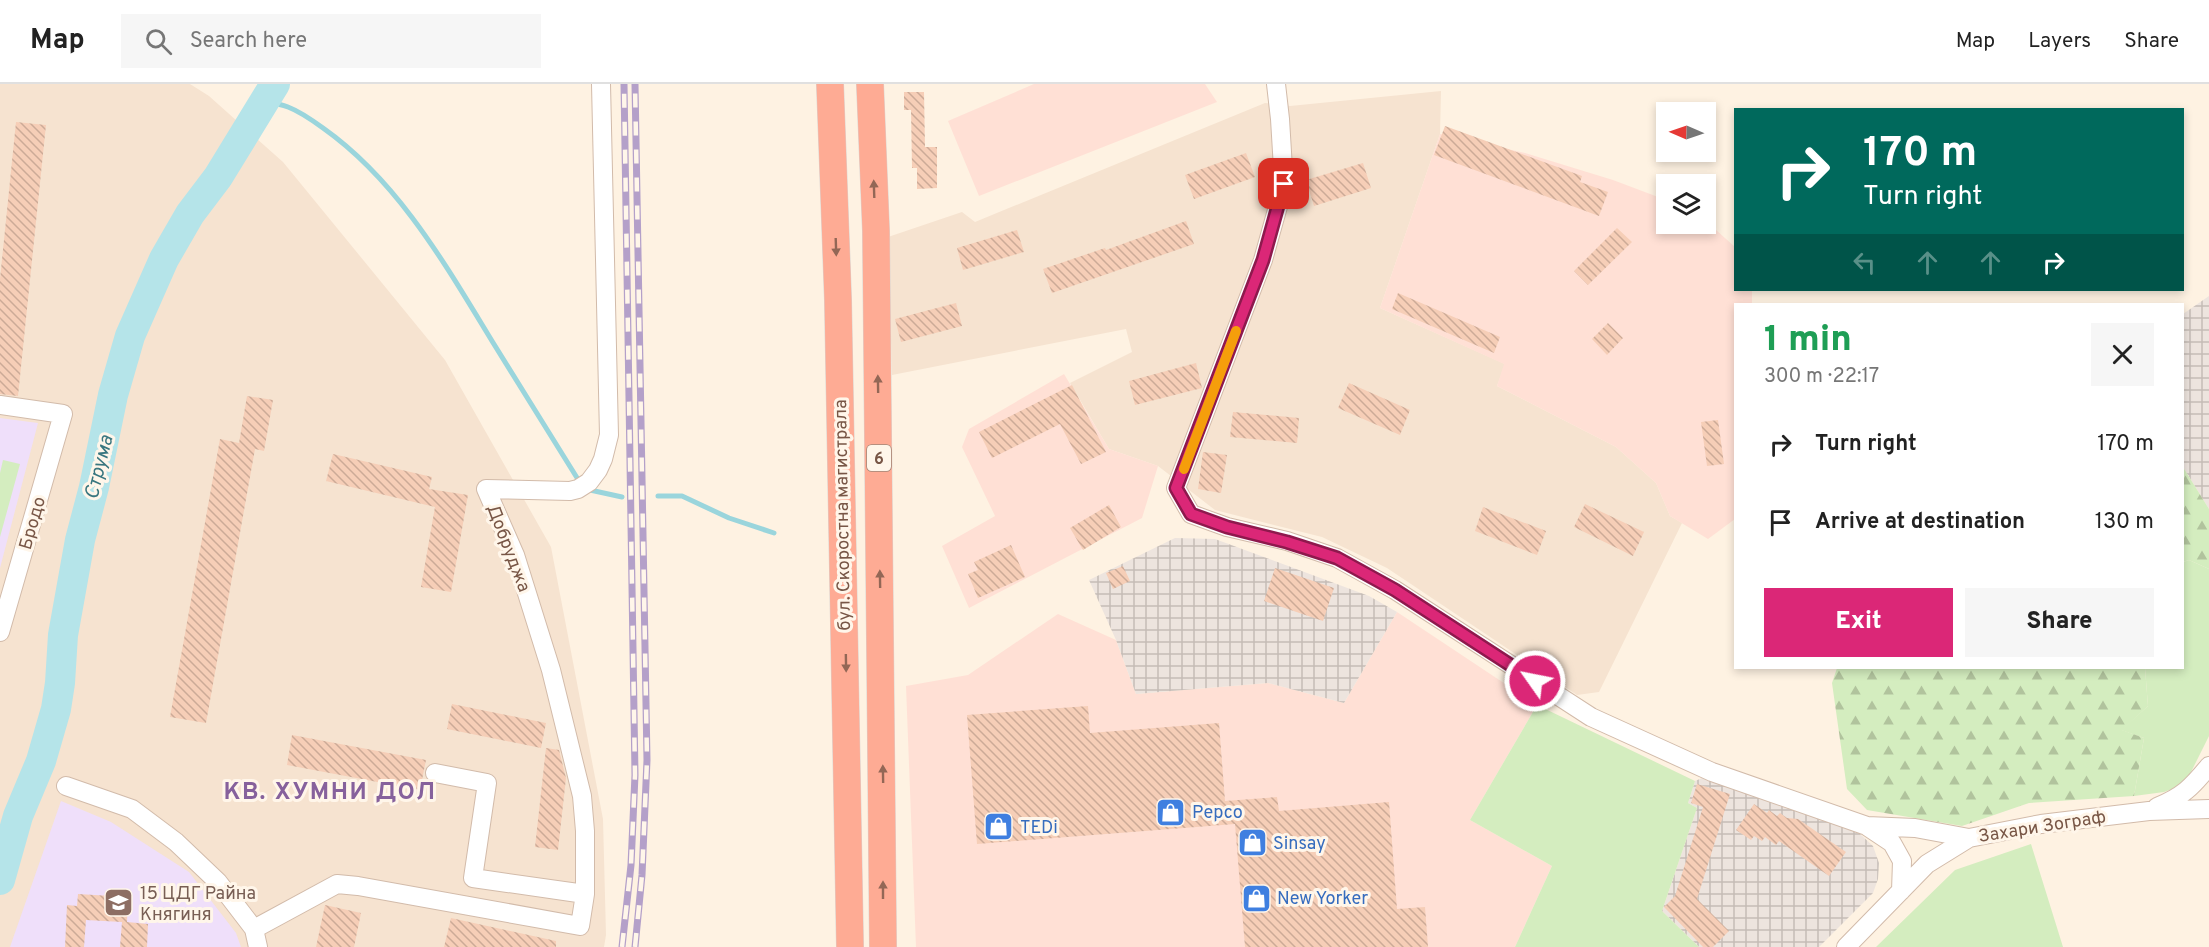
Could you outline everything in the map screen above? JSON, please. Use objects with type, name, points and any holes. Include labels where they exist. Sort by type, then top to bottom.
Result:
[{"type":"highway","name":"бул. Скоростна магистрала","points":[[830,84],[838,323],[850,947]]},
{"type":"highway","name":"бул. Скоростна магистрала","points":[[870,84],[876,231],[883,947]]},
{"type":"highway","points":[[840,947],[850,861]]},
{"type":"street","name":"Добруджа","points":[[254,928],[337,884],[580,926],[585,894],[585,831],[582,796],[554,681],[515,555],[486,489],[570,491],[584,485],[603,459],[609,435],[601,84]]},
{"type":"street","points":[[1276,84],[1284,184],[1263,260],[1176,488],[1191,514],[1227,527],[1287,542],[1337,558],[1395,590],[1591,717],[1712,772],[1867,825],[1916,828],[1969,838]]},
{"type":"street","name":"Бродо","points":[[0,405],[63,414],[0,632]]},
{"type":"street","points":[[2150,811],[2179,798],[2209,766]]},
{"type":"street","points":[[435,773],[487,783],[473,878],[585,894]]},
{"type":"street","points":[[66,786],[132,809],[176,842],[218,882],[254,928],[258,947]]},
{"type":"street","name":"Захари Зограф","points":[[1846,947],[1927,864],[1969,838],[2041,824],[2150,811],[2209,810]]},
{"type":"street","points":[[1867,825],[1892,843],[1902,861],[1901,891]]},
{"type":"shaded area","points":[[0,84],[190,84],[209,96],[283,162],[445,360],[551,547],[603,819],[606,935],[604,947],[0,947]]},
{"type":"shaded area","points":[[1034,84],[1205,84],[1217,102],[979,196],[948,121]]},
{"type":"shaded area","points":[[1441,91],[1440,134],[1380,308],[1505,364],[1497,386],[1616,447],[1656,483],[1670,516],[1682,523],[1599,692],[1577,695],[1387,568],[1322,537],[1215,510],[1158,466],[1109,449],[1070,383],[1132,352],[1126,329],[892,375],[888,237],[962,212],[975,222],[1265,103],[1290,106]]},
{"type":"shaded area","points":[[1440,134],[1525,153],[1613,180],[1656,196],[1656,234],[1716,234],[1716,230],[1734,246],[1734,291],[1752,291],[1752,303],[1734,303],[1734,520],[1708,539],[1670,516],[1656,483],[1616,447],[1497,386],[1504,364],[1380,308]]},
{"type":"shaded area","points":[[2209,296],[2209,509],[2184,469],[2184,313]]},
{"type":"shaded area","points":[[1064,374],[1109,449],[1158,466],[1142,518],[969,608],[942,546],[995,516],[962,447],[969,429]]},
{"type":"shaded area","points":[[0,418],[38,423],[0,568]]},
{"type":"shaded area","points":[[1175,538],[1215,539],[1369,596],[1397,612],[1344,703],[1268,683],[1136,694],[1116,640],[1089,580]]},
{"type":"shaded area","points":[[1397,612],[1537,705],[1470,820],[1552,866],[1515,947],[916,947],[906,686],[968,675],[1058,614],[1116,640],[1136,694],[1268,683],[1344,703]]},
{"type":"shaded area","points":[[1702,778],[1859,833],[1873,846],[1879,863],[1878,879],[1873,893],[1819,947],[1699,947],[1662,911],[1697,808],[1688,803],[1695,781]]},
{"type":"shaded area","name":"15 ЦДГ Райна Княгиня","points":[[61,801],[111,822],[189,872],[236,933],[241,947],[10,947]]},
{"type":"green space","points":[[3,460],[20,464],[0,537],[0,473]]},
{"type":"green space","points":[[2184,469],[2209,509],[2209,569],[2189,560],[2184,562]]},
{"type":"green space","points":[[2189,560],[2209,569],[2209,736],[2185,784],[2164,792],[2134,796],[2144,738],[2121,730],[2148,706],[2145,669],[2184,669],[2184,562]]},
{"type":"green space","points":[[1837,669],[2145,669],[2148,706],[2122,730],[2144,738],[2134,796],[2029,803],[1962,826],[1867,810],[1847,789],[1832,683]]},
{"type":"green space","points":[[1537,705],[1695,781],[1688,803],[1697,808],[1662,911],[1699,947],[1515,947],[1552,866],[1470,820]]},
{"type":"green space","points":[[2031,844],[2063,947],[1876,947],[1955,870]]},
{"type":"building","points":[[904,92],[924,92],[925,147],[937,147],[937,188],[917,189],[917,168],[912,168],[911,110],[904,110]]},
{"type":"building","points":[[16,122],[46,125],[18,396],[0,394],[0,279]]},
{"type":"building","points":[[1445,126],[1582,176],[1580,182],[1608,192],[1599,216],[1434,155]]},
{"type":"building","points":[[1246,153],[1255,177],[1194,199],[1185,175]]},
{"type":"building","points":[[1363,163],[1371,188],[1314,206],[1306,180]]},
{"type":"building","points":[[1186,221],[1194,244],[1052,293],[1043,269],[1105,248],[1106,250]]},
{"type":"building","points":[[1617,228],[1632,242],[1588,285],[1574,271]]},
{"type":"building","points":[[1017,230],[1024,252],[963,270],[957,248]]},
{"type":"building","points":[[1398,293],[1500,337],[1494,353],[1392,309]]},
{"type":"building","points":[[956,303],[962,326],[901,342],[895,319]]},
{"type":"building","points":[[1608,323],[1623,338],[1607,355],[1592,339]]},
{"type":"building","points":[[1196,363],[1202,388],[1135,405],[1129,381]]},
{"type":"building","points":[[1349,383],[1410,410],[1400,435],[1338,408]]},
{"type":"building","points":[[1072,385],[1106,452],[1081,464],[1060,424],[992,458],[979,432]]},
{"type":"building","points":[[247,396],[273,400],[264,451],[255,449],[206,723],[170,717],[220,439],[239,443]]},
{"type":"building","points":[[1233,412],[1299,418],[1297,443],[1230,437]]},
{"type":"building","points":[[1718,420],[1724,464],[1707,466],[1701,422]]},
{"type":"building","points":[[1203,452],[1227,455],[1221,493],[1198,489]]},
{"type":"building","points":[[333,454],[432,477],[429,489],[468,495],[451,592],[421,587],[435,507],[326,481]]},
{"type":"building","points":[[1585,504],[1644,532],[1633,556],[1574,527]]},
{"type":"building","points":[[1109,505],[1121,527],[1083,550],[1070,528]]},
{"type":"building","points":[[1483,507],[1546,531],[1537,555],[1475,531]]},
{"type":"building","points":[[1011,545],[1025,577],[978,598],[968,574],[978,570],[974,562]]},
{"type":"building","points":[[1123,566],[1130,581],[1113,589],[1106,573]]},
{"type":"building","points":[[1275,568],[1334,588],[1323,621],[1264,601]]},
{"type":"building","points":[[452,704],[546,723],[541,748],[447,729]]},
{"type":"building","points":[[1088,706],[1090,733],[1219,723],[1225,801],[1277,797],[1279,811],[1389,802],[1397,909],[1425,907],[1428,947],[1245,947],[1235,824],[977,844],[967,715]]},
{"type":"building","points":[[292,735],[426,760],[420,790],[287,765]]},
{"type":"building","points":[[546,748],[559,750],[566,778],[558,850],[535,847]]},
{"type":"building","points":[[1697,784],[1730,794],[1697,899],[1729,931],[1713,947],[1703,947],[1664,907],[1675,896],[1703,807],[1691,803]]},
{"type":"building","points":[[1754,804],[1767,813],[1769,810],[1777,816],[1780,813],[1787,818],[1798,819],[1846,852],[1829,876],[1779,841],[1776,845],[1765,837],[1762,841],[1754,836],[1751,840],[1736,830]]},
{"type":"building","points":[[78,894],[128,897],[127,922],[148,924],[147,947],[120,947],[122,922],[86,920],[84,947],[65,947],[67,905],[77,906]]},
{"type":"building","points":[[325,905],[361,913],[354,947],[316,947]]},
{"type":"building","points":[[451,918],[556,941],[556,947],[444,947]]},
{"type":"waterway","name":"Струма","points":[[0,880],[18,816],[41,761],[56,709],[63,635],[80,540],[94,487],[113,395],[130,336],[164,259],[190,214],[218,177],[275,84]]},
{"type":"waterway","points":[[265,102],[297,111],[323,128],[350,149],[397,198],[438,254],[579,481],[590,490],[622,497]]},
{"type":"waterway","points":[[658,496],[682,496],[729,518],[774,533]]},
{"type":"railway","points":[[622,947],[631,865],[635,775],[624,84]]},
{"type":"railway","points":[[635,84],[647,760],[642,875],[635,947]]},
{"type":"slow traffic","points":[[1184,469],[1236,331]]},
{"type":"place","name":"Pepco","points":[[1171,812]]},
{"type":"place","name":"TEDi","points":[[999,827]]},
{"type":"place","name":"Sinsay","points":[[1252,843]]},
{"type":"place","name":"New Yorker","points":[[1256,898]]},
{"type":"place","name":"15 ЦДГ Райна Княгиня","points":[[119,903]]},
{"type":"district","name":"КВ. ХУМНИ ДОЛ","points":[[330,791]]},
{"type":"route","points":[[1284,184],[1263,260],[1176,488],[1191,514],[1227,527],[1287,542],[1337,558],[1395,590],[1535,681]]}]
